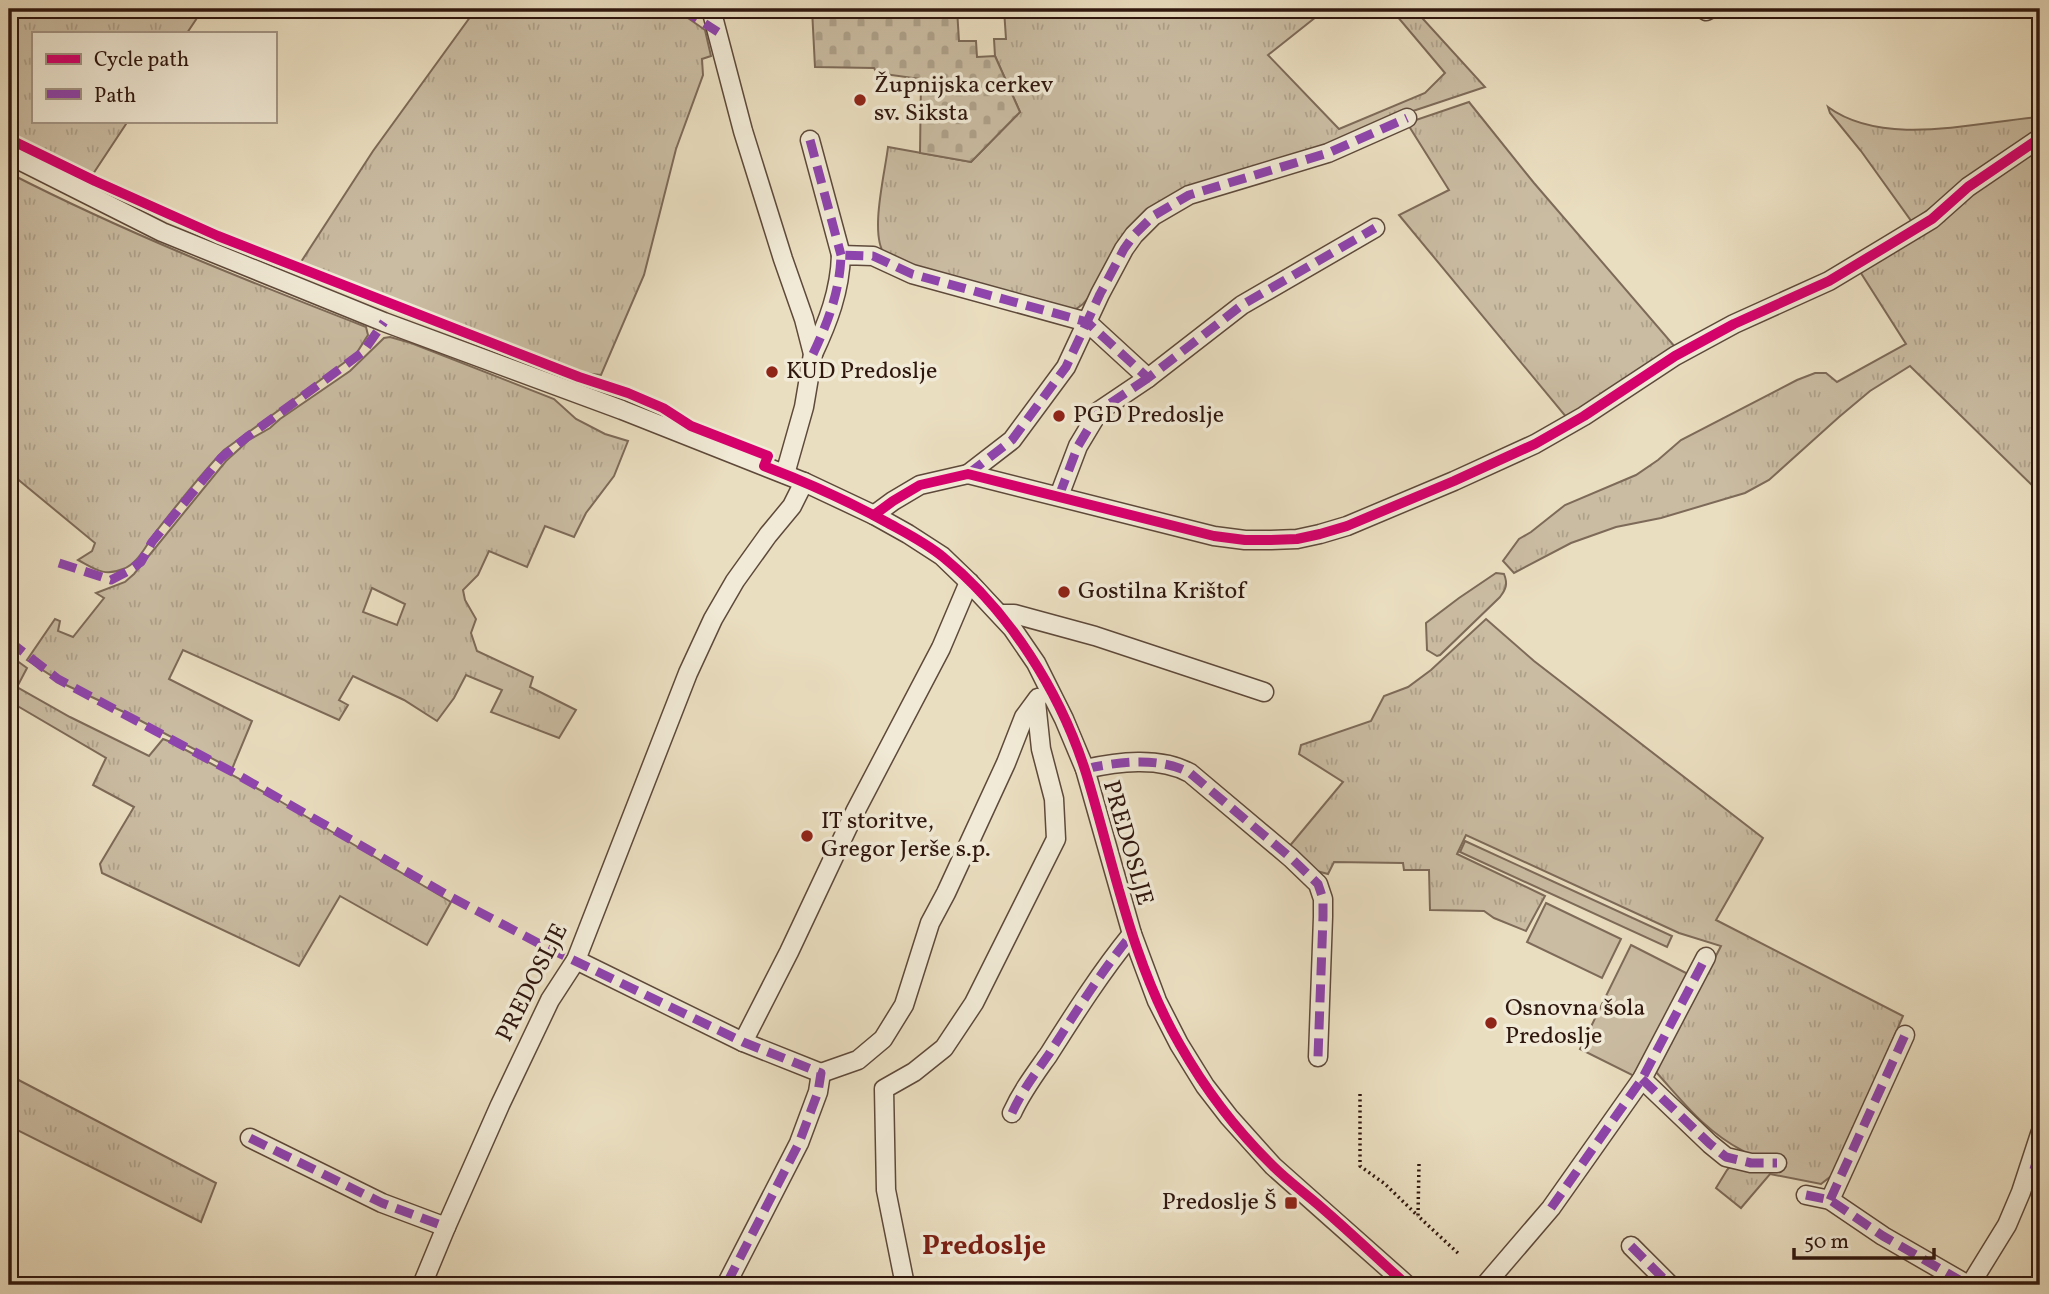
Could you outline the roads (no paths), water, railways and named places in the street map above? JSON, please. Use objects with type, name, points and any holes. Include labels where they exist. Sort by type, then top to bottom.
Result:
[{"type":"street","points":[[711,9],[743,131],[813,354]]},
{"type":"street","points":[[874,515],[920,485],[968,474],[1012,440],[1066,367],[1124,249],[1153,216],[1189,195],[1328,153],[1407,118]]},
{"type":"street","points":[[968,474],[1214,536],[1245,540],[1297,539],[1347,526],[1535,444],[1584,416],[1675,355],[1734,324],[1829,281],[1932,219],[1968,187],[2040,138]]},
{"type":"street","points":[[785,474],[804,407],[813,354],[826,327],[839,286],[841,255],[810,140]]},
{"type":"street","name":"PREDOSLJE","points":[[9,155],[162,232],[384,322],[804,482],[874,515],[942,556],[1000,614],[1036,663],[1064,719],[1085,769],[1132,934],[1157,1001],[1205,1086],[1273,1166],[1407,1285]]},
{"type":"street","points":[[1059,496],[1078,446],[1099,411],[1242,305],[1375,229]]},
{"type":"street","points":[[841,255],[873,256],[912,274],[1087,322],[1148,377]]},
{"type":"street","name":"PREDOSLJE","points":[[422,1285],[550,1000],[576,960],[688,673],[713,619],[735,581],[792,506],[804,482]]},
{"type":"street","points":[[743,1042],[855,812],[941,648],[969,582]]},
{"type":"street","points":[[1000,614],[1014,614],[1095,636],[1264,692]]},
{"type":"street","points":[[576,960],[743,1042],[821,1073],[858,1060],[883,1039],[904,1005],[929,923],[946,893],[996,785],[1024,717],[1047,685]]},
{"type":"street","points":[[905,1285],[886,1190],[884,1089],[914,1072],[944,1048],[974,1003],[1056,839],[1054,799],[1041,749],[1036,702]]},
{"type":"street","points":[[1085,769],[1109,764],[1165,763],[1177,766],[1291,858],[1318,884],[1323,899],[1318,1057]]},
{"type":"street","points":[[1012,1113],[1020,1094],[1084,998],[1132,934]]},
{"type":"street","points":[[1485,1285],[1551,1208],[1642,1079],[1706,957]]},
{"type":"street","points":[[1830,1200],[1905,1035]]},
{"type":"street","points":[[726,1285],[799,1143],[818,1092],[821,1073]]},
{"type":"street","points":[[1642,1079],[1726,1157],[1751,1163],[1777,1163]]},
{"type":"street","points":[[1806,1195],[1830,1200],[1883,1236],[1969,1285],[2007,1225],[2036,1166],[2040,1134]]},
{"type":"street","points":[[250,1138],[382,1203],[446,1227]]},
{"type":"street","points":[[1631,1246],[1670,1285]]},
{"type":"place","name":"Župnijska cerkev sv. Siksta","points":[[860,100]]},
{"type":"place","name":"KUD Predoslje","points":[[772,372]]},
{"type":"place","name":"PGD Predoslje","points":[[1059,416]]},
{"type":"place","name":"Gostilna Krištof","points":[[1064,592]]},
{"type":"place","name":"IT storitve, Gregor Jerše s.p.","points":[[807,836]]},
{"type":"place","name":"Osnovna šola Predoslje","points":[[1491,1023]]},
{"type":"place","name":"Predoslje Š","points":[[1291,1203]]},
{"type":"district","name":"Predoslje","points":[[984,1246]]}]
